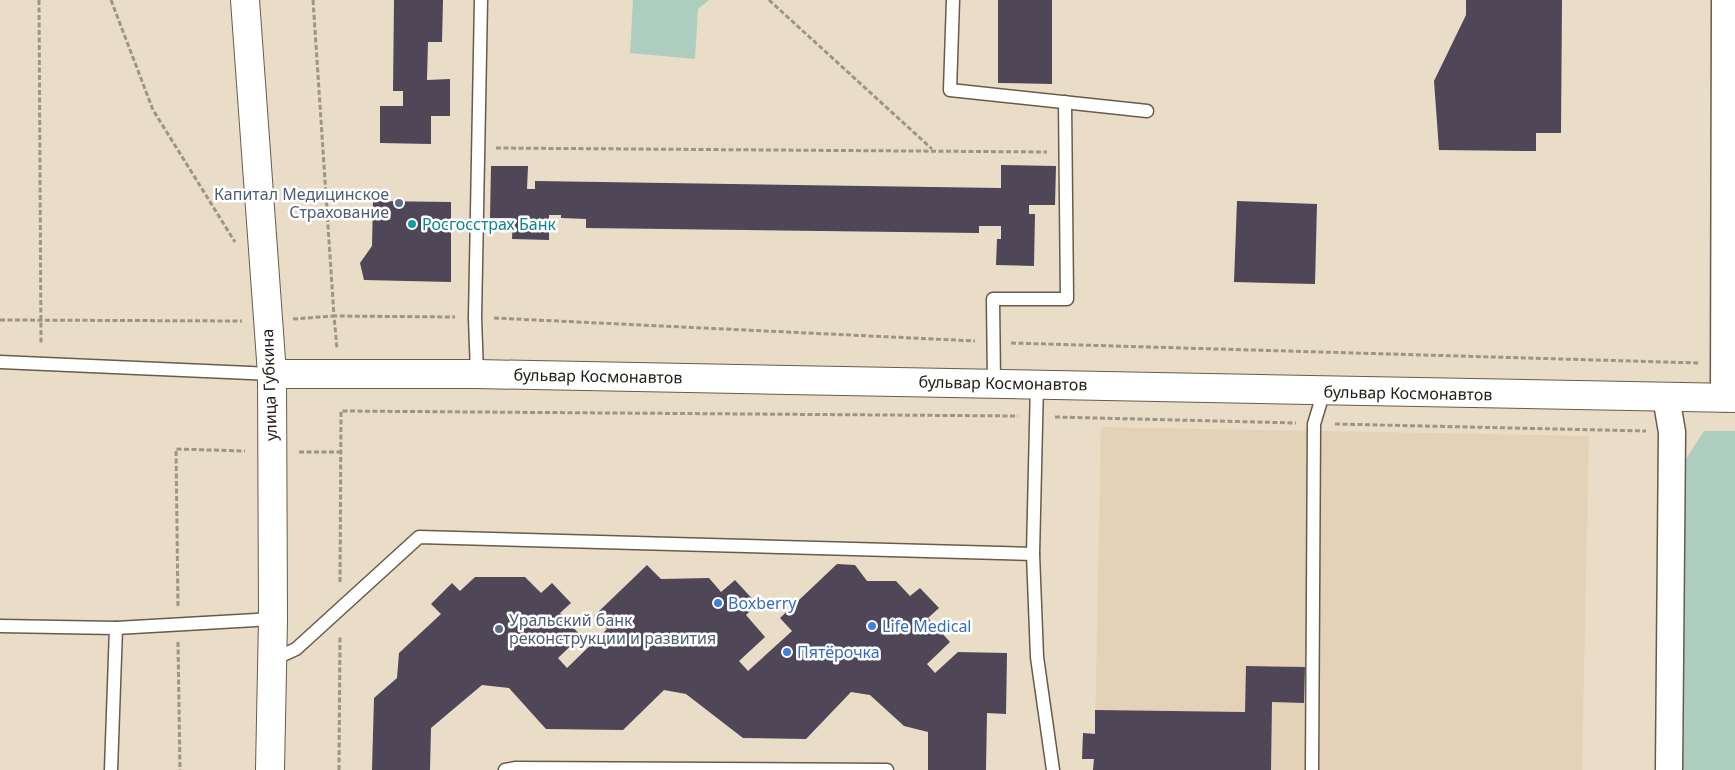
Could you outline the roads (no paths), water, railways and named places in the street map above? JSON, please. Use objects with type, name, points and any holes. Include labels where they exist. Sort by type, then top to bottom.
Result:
[{"type":"street","name":"улица Губкина","points":[[245,0],[272,374],[273,619],[270,770]]},
{"type":"street","points":[[1725,0],[1722,364],[1729,398]]},
{"type":"street","name":"бульвар Космонавтов","points":[[272,374],[476,374],[994,382],[1324,391],[1729,398]]},
{"type":"street","points":[[1666,397],[1672,432],[1669,770]]},
{"type":"lane","points":[[476,374],[475,318],[481,0]]},
{"type":"lane","points":[[953,0],[950,90],[1147,111]]},
{"type":"lane","points":[[994,382],[993,300],[1067,299],[1065,102]]},
{"type":"lane","points":[[0,362],[272,374]]},
{"type":"lane","points":[[1037,383],[1033,554],[1037,657],[1054,770]]},
{"type":"lane","points":[[1312,770],[1314,424],[1324,391]]},
{"type":"lane","points":[[272,660],[296,649],[420,536],[1033,554]]},
{"type":"lane","points":[[0,626],[116,628],[273,619]]},
{"type":"lane","points":[[111,770],[116,628]]},
{"type":"lane","points":[[504,770],[546,768],[886,770]]},
{"type":"place","name":"Капитал Медицинское Страхование","points":[[399,203]]},
{"type":"place","name":"Росгосстрах Банк","points":[[412,224]]},
{"type":"place","name":"Boxberry","points":[[718,603]]},
{"type":"place","name":"Life Medical","points":[[872,626]]},
{"type":"place","name":"Уральский банк реконструкции и развития","points":[[499,629]]},
{"type":"place","name":"Пятёрочка","points":[[787,652]]}]
